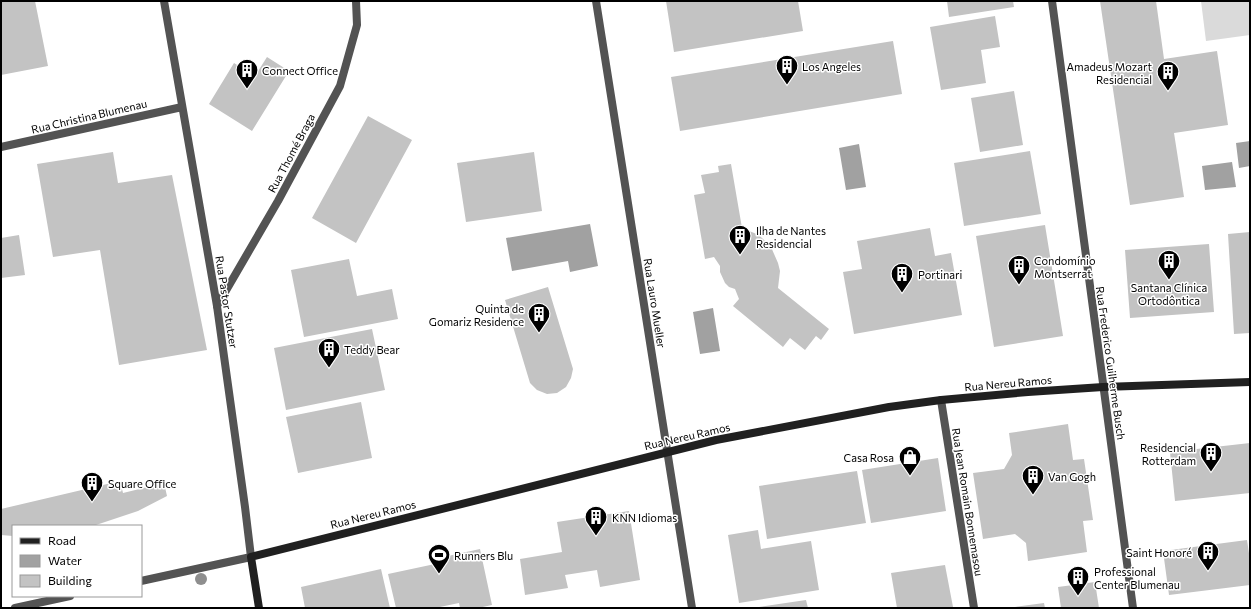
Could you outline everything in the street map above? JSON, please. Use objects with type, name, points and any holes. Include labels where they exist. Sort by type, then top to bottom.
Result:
[{"type":"main road","name":"Rua Nereu Ramos","points":[[251,557],[667,451],[716,440],[882,409],[941,400],[1103,387],[1250,382]]},
{"type":"main road","name":"Rua Pastor Stutzer","points":[[251,557],[259,608]]},
{"type":"street","name":"Rua Pastor Stutzer","points":[[164,1],[217,306],[246,507],[251,557]]},
{"type":"street","name":"Rua Thomé Braga","points":[[217,306],[278,201],[340,86],[357,25],[356,1]]},
{"type":"street","name":"Rua Lauro Mueller","points":[[596,1],[692,608]]},
{"type":"street","name":"Rua Frederico Guilherme Busch","points":[[1052,1],[1133,608]]},
{"type":"street","name":"Rua Christina Blumenau","points":[[1,147],[182,107]]},
{"type":"street","name":"Rua Jean Romain Bonnemasou","points":[[941,400],[974,608]]},
{"type":"street","name":"Rua Nereu Ramos","points":[[142,581],[251,557]]},
{"type":"street","points":[[14,608],[65,597]]},
{"type":"shaded area","points":[[1201,1],[1250,1],[1250,35],[1206,41]]},
{"type":"water","points":[[1250,141],[1250,166],[1239,168],[1236,143]]},
{"type":"water","points":[[859,144],[866,187],[846,190],[839,148]]},
{"type":"water","points":[[1232,162],[1236,187],[1205,190],[1202,166]]},
{"type":"water","points":[[590,224],[598,266],[570,272],[568,261],[512,271],[506,238]]},
{"type":"water","points":[[713,308],[720,351],[700,354],[693,312]]},
{"type":"building","points":[[1,1],[35,1],[48,66],[1,75]]},
{"type":"building","points":[[666,1],[798,1],[803,31],[674,52]]},
{"type":"building","points":[[947,1],[1013,1],[1014,7],[949,17]]},
{"type":"building","name":"Amadeus Mozart Residencial","points":[[1100,1],[1156,1],[1164,59],[1217,51],[1228,125],[1174,133],[1184,197],[1130,205]]},
{"type":"building","points":[[995,16],[1000,47],[981,50],[986,83],[941,90],[930,27]]},
{"type":"building","name":"Los Angeles","points":[[893,41],[902,94],[680,131],[671,77]]},
{"type":"building","name":"Connect Office","points":[[267,57],[289,71],[252,131],[209,104],[234,63],[255,76]]},
{"type":"building","points":[[1014,91],[1023,145],[980,152],[971,98]]},
{"type":"building","points":[[368,116],[412,140],[356,243],[312,218]]},
{"type":"building","points":[[1030,151],[1041,214],[964,226],[954,163]]},
{"type":"building","points":[[113,152],[118,183],[172,175],[207,350],[119,365],[100,250],[53,257],[37,164]]},
{"type":"building","points":[[534,152],[542,211],[466,222],[457,163]]},
{"type":"building","name":"Ilha de Nantes Residencial","points":[[731,164],[742,228],[759,235],[771,247],[780,271],[778,288],[829,329],[821,340],[816,336],[805,350],[790,338],[783,347],[733,306],[739,299],[735,289],[729,287],[725,283],[720,272],[720,266],[714,257],[705,259],[694,195],[705,193],[701,175],[719,172],[718,166]]},
{"type":"building","name":"Condomínio Montserrat","points":[[1045,225],[1063,336],[994,347],[976,236]]},
{"type":"building","name":"Portinari","points":[[930,228],[935,256],[951,253],[962,315],[854,334],[843,272],[862,269],[857,241]]},
{"type":"building","points":[[1250,232],[1250,333],[1234,334],[1228,234]]},
{"type":"building","points":[[19,235],[25,275],[1,278],[1,238]]},
{"type":"building","name":"Santana Clínica Ortodôntica","points":[[1209,244],[1214,312],[1130,318],[1125,250]]},
{"type":"building","points":[[349,259],[357,296],[392,289],[398,319],[304,337],[291,270]]},
{"type":"building","name":"Quinta de Gomariz Residence","points":[[548,287],[573,369],[571,378],[566,387],[557,393],[547,394],[537,390],[530,383],[505,300]]},
{"type":"building","name":"Teddy Bear","points":[[372,329],[385,390],[286,410],[274,348]]},
{"type":"building","points":[[361,402],[372,458],[298,473],[286,417]]},
{"type":"building","name":"Van Gogh","points":[[1068,424],[1073,460],[1084,459],[1093,520],[1083,521],[1087,552],[1028,561],[1026,543],[1015,534],[983,539],[973,473],[1004,469],[1012,455],[1009,433]]},
{"type":"building","name":"Residencial Rotterdam","points":[[1250,443],[1250,493],[1175,501],[1170,452]]},
{"type":"building","points":[[938,458],[946,511],[871,523],[862,470]]},
{"type":"building","points":[[857,471],[866,523],[767,539],[759,486]]},
{"type":"building","name":"Square Office","points":[[120,481],[123,493],[164,483],[167,496],[138,511],[96,525],[12,525],[12,536],[1,535],[1,509]]},
{"type":"building","name":"KNN Idiomas","points":[[629,511],[640,580],[600,587],[597,570],[565,575],[568,588],[525,595],[520,559],[562,552],[557,522]]},
{"type":"building","points":[[758,530],[761,549],[811,541],[819,590],[739,603],[728,535]]},
{"type":"building","name":"Saint Honoré","points":[[1247,540],[1250,560],[1250,585],[1169,595],[1163,551]]},
{"type":"building","points":[[480,549],[492,605],[478,608],[460,608],[459,603],[435,608],[396,608],[388,574],[449,561],[448,556]]},
{"type":"building","points":[[945,565],[953,607],[897,608],[891,573]]},
{"type":"building","points":[[381,569],[390,608],[305,608],[301,587]]},
{"type":"building","name":"Professional Center Blumenau","points":[[1095,582],[1099,608],[1061,608],[1058,587]]},
{"type":"building","points":[[806,600],[808,608],[759,608],[759,607]]},
{"type":"building","points":[[1044,603],[1045,608],[1015,608],[1015,607]]},
{"type":"place","name":"Los Angeles","points":[[787,86]]},
{"type":"place","name":"Connect Office","points":[[247,90]]},
{"type":"place","name":"Amadeus Mozart Residencial","points":[[1168,92]]},
{"type":"place","name":"Ilha de Nantes Residencial","points":[[740,256]]},
{"type":"place","name":"Santana Clínica Ortodôntica","points":[[1169,280]]},
{"type":"place","name":"Condomínio Montserrat","points":[[1019,286]]},
{"type":"place","name":"Portinari","points":[[902,294]]},
{"type":"place","name":"Quinta de Gomariz Residence","points":[[539,334]]},
{"type":"place","name":"Teddy Bear","points":[[329,368]]},
{"type":"place","name":"Residencial Rotterdam","points":[[1211,472]]},
{"type":"place","name":"Casa Rosa","points":[[910,476]]},
{"type":"place","name":"Van Gogh","points":[[1033,496]]},
{"type":"place","name":"Square Office","points":[[92,502]]},
{"type":"place","name":"KNN Idiomas","points":[[596,536]]},
{"type":"place","name":"Saint Honoré","points":[[1208,572]]},
{"type":"place","name":"Runners Blu","points":[[439,574]]},
{"type":"place","name":"Professional Center Blumenau","points":[[1078,596]]}]
